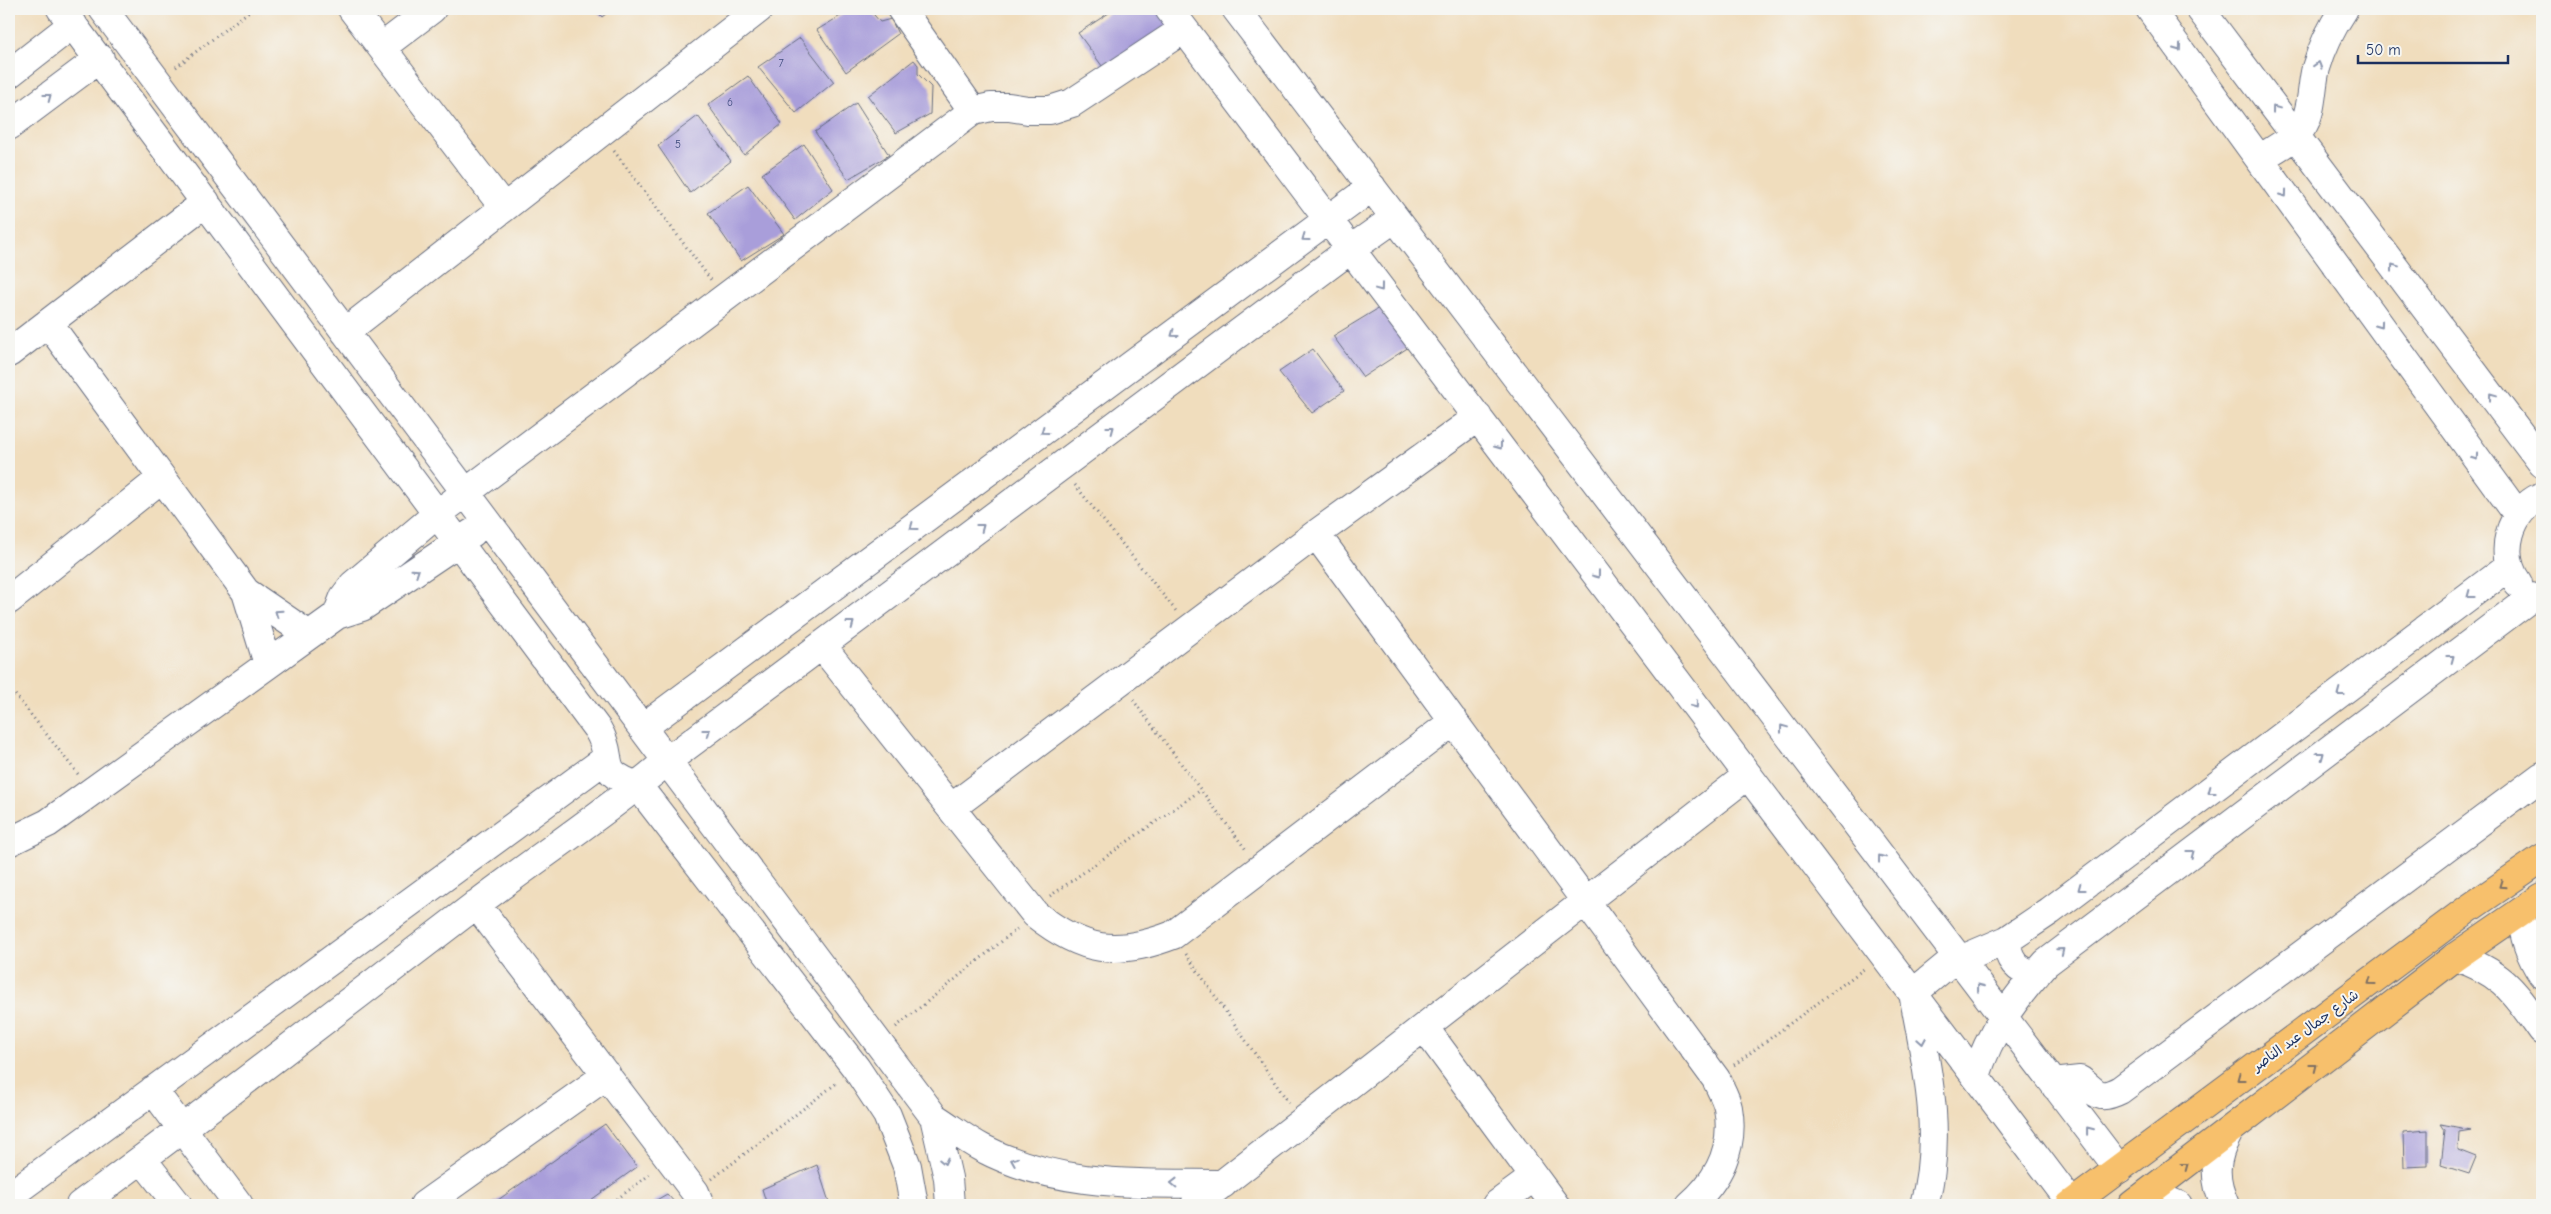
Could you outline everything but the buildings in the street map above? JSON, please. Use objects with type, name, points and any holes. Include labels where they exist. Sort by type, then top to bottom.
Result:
[{"type":"main road","name":"شارع جمال عبد الناصر","points":[[2072,1204],[2468,909],[2542,858]]},
{"type":"main road","points":[[2138,1201],[2228,1134],[2455,957],[2532,904]]},
{"type":"street","points":[[103,9],[934,1116],[982,1148],[1036,1170],[1092,1181],[1223,1184]]},
{"type":"street","points":[[352,9],[504,208]]},
{"type":"street","points":[[382,47],[432,9]]},
{"type":"street","points":[[345,332],[759,9]]},
{"type":"street","points":[[901,9],[973,111]]},
{"type":"street","points":[[1236,9],[2119,1169]]},
{"type":"street","points":[[2150,9],[2518,515]]},
{"type":"street","points":[[2200,9],[2542,463]]},
{"type":"street","points":[[2259,159],[2295,135],[2303,126],[2308,114],[2311,88],[2325,44],[2344,9]]},
{"type":"street","points":[[9,74],[67,17],[100,58],[436,515],[598,730],[606,748],[608,766],[616,777],[638,786],[856,1068],[887,1114],[907,1166],[914,1205]]},
{"type":"street","points":[[337,615],[344,597],[353,585],[436,515],[973,111],[991,107],[1050,110],[1072,103],[1177,19],[2072,1204]]},
{"type":"street","points":[[9,126],[100,58]]},
{"type":"street","points":[[642,728],[1372,187]]},
{"type":"street","points":[[9,354],[206,202]]},
{"type":"street","points":[[80,1205],[184,1129],[476,904],[638,786],[667,761],[1395,218]]},
{"type":"street","points":[[48,323],[246,592],[309,635]]},
{"type":"street","points":[[951,808],[1316,534],[1478,417]]},
{"type":"street","points":[[9,600],[162,478]]},
{"type":"street","points":[[1976,1076],[1987,1045],[2003,1016],[2046,963],[2537,600],[2518,583],[2509,566],[2508,540],[2518,515],[2542,496]]},
{"type":"street","points":[[9,842],[48,823],[93,792],[337,615],[362,607],[488,522]]},
{"type":"street","points":[[1316,534],[1716,1078],[1728,1106],[1730,1136],[1722,1166],[1706,1191],[1690,1205]]},
{"type":"street","points":[[1913,993],[1934,973],[1958,959],[2007,940],[2050,911],[2509,566]]},
{"type":"street","points":[[246,592],[268,664]]},
{"type":"street","points":[[822,646],[1033,912],[1059,933],[1086,944],[1106,948],[1116,949],[1145,946],[1172,935],[1454,721]]},
{"type":"street","points":[[9,1196],[607,758]]},
{"type":"street","points":[[1195,1205],[1748,775]]},
{"type":"street","points":[[2056,1087],[2062,1082],[2080,1080],[2098,1096],[2107,1096],[2120,1090],[2542,776]]},
{"type":"street","points":[[476,904],[671,1159],[698,1198]]},
{"type":"street","points":[[2532,904],[2525,939],[2542,974]]},
{"type":"street","points":[[2007,940],[2007,948],[2014,963],[2020,969],[2036,975]]},
{"type":"street","points":[[2455,957],[2492,973],[2512,989],[2542,1031]]},
{"type":"street","points":[[2512,989],[2518,978],[2523,974],[2529,972],[2542,974]]},
{"type":"street","points":[[1913,993],[1931,1092],[1934,1126],[1932,1161],[1924,1205]]},
{"type":"street","points":[[1424,1027],[1555,1205]]},
{"type":"street","points":[[424,1205],[607,1075]]},
{"type":"street","points":[[153,1090],[239,1205]]},
{"type":"street","points":[[934,1116],[948,1178],[950,1205]]},
{"type":"street","points":[[2225,1205],[2217,1184],[2216,1167],[2219,1150],[2228,1134]]},
{"type":"street","points":[[142,1160],[178,1205]]},
{"type":"street","points":[[1496,1205],[1534,1177]]},
{"type":"street","points":[[2138,1201],[2161,1198],[2178,1205]]},
{"type":"path","points":[[157,81],[252,9]]},
{"type":"path","points":[[600,133],[725,299]]},
{"type":"path","points":[[1061,467],[1190,628]]},
{"type":"path","points":[[1120,681],[1260,869]]},
{"type":"path","points":[[9,687],[93,792]]},
{"type":"path","points":[[878,1042],[1033,912],[1201,790]]},
{"type":"path","points":[[1172,935],[1302,1122]]},
{"type":"path","points":[[1716,1078],[1884,954]]},
{"type":"path","points":[[698,1198],[856,1068]]},
{"type":"path","points":[[609,1205],[671,1159]]}]
